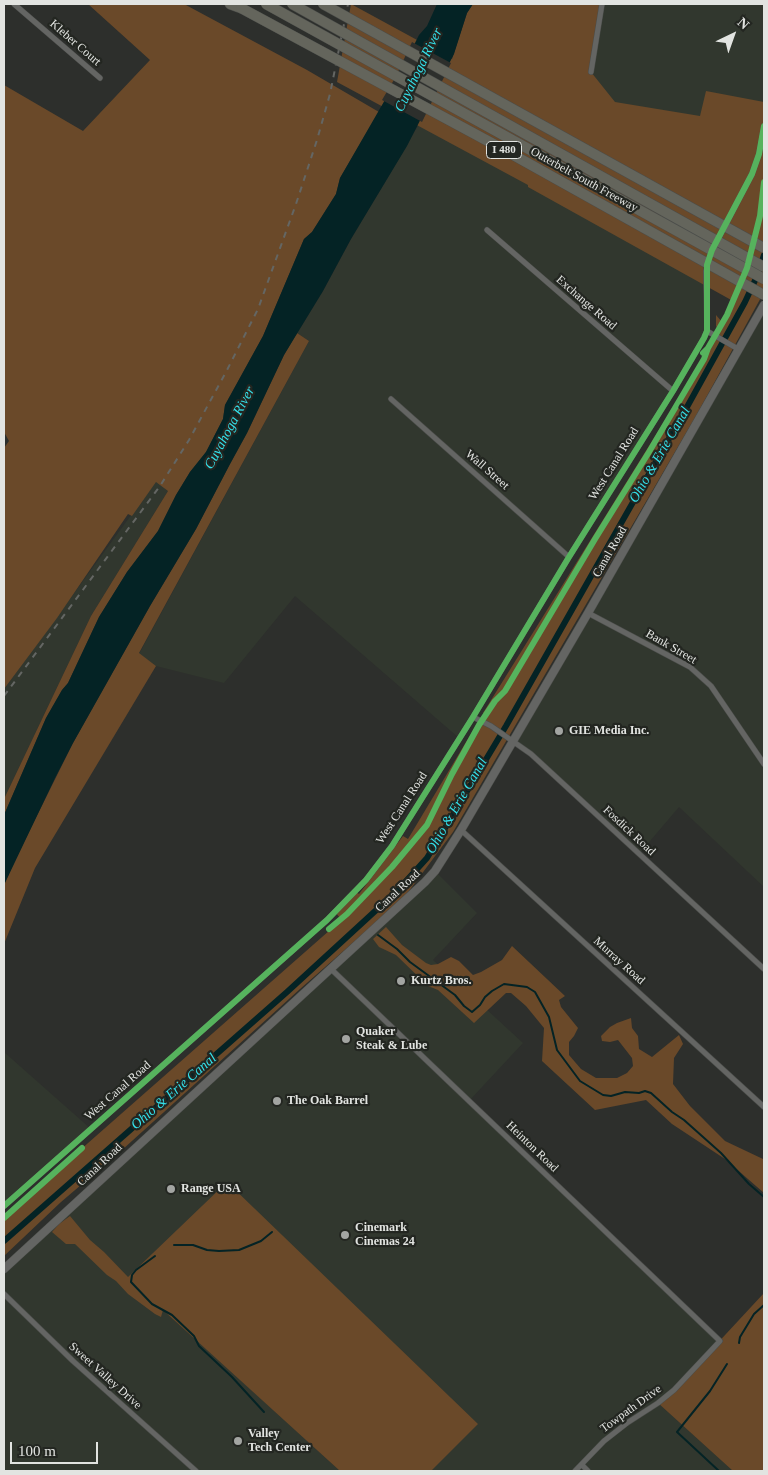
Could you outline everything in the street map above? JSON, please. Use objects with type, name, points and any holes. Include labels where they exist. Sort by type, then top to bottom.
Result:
[{"type":"highway","points":[[266,4],[764,279]]},
{"type":"highway","points":[[292,4],[764,267]]},
{"type":"highway","points":[[323,4],[764,248]]},
{"type":"highway","name":"Outerbelt South Freeway","points":[[235,5],[508,152],[764,295]]},
{"type":"main road","name":"Canal Road","points":[[4,1269],[425,882],[440,864],[461,830],[509,738],[588,612],[764,306]]},
{"type":"street","name":"Kleber Court","points":[[14,4],[100,78]]},
{"type":"street","points":[[591,72],[602,4]]},
{"type":"street","name":"West Canal Road","points":[[4,1206],[317,929],[366,880],[392,846],[673,391],[707,331],[706,265],[752,174],[759,154],[764,126]]},
{"type":"street","name":"Exchange Road","points":[[486,230],[673,391]]},
{"type":"street","points":[[707,331],[738,349]]},
{"type":"street","name":"Wall Street","points":[[391,399],[569,557]]},
{"type":"street","name":"Bank Street","points":[[588,612],[690,667],[711,686],[764,764]]},
{"type":"street","name":"Fosdick Road","points":[[473,717],[491,726],[531,754],[764,969]]},
{"type":"street","name":"Murray Road","points":[[461,830],[764,1107]]},
{"type":"street","name":"Heinton Road","points":[[330,968],[720,1341]]},
{"type":"street","name":"Sweet Valley Drive","points":[[4,1294],[73,1361],[196,1471]]},
{"type":"street","name":"Towpath Drive","points":[[576,1471],[604,1441],[674,1390],[720,1341]]},
{"type":"street","points":[[582,1465],[588,1471]]},
{"type":"shaded area","points":[[88,4],[184,4],[307,70],[379,112],[340,178],[336,194],[312,232],[304,239],[263,336],[225,405],[223,419],[206,452],[190,472],[176,495],[158,531],[127,572],[99,617],[68,683],[46,718],[4,815],[4,799],[91,616],[168,491],[156,482],[132,516],[128,514],[57,618],[4,689],[4,448],[9,441],[4,432],[4,85],[83,131],[150,60]]},
{"type":"shaded area","points":[[351,4],[452,59],[467,13],[473,4],[602,4],[591,72],[615,102],[700,116],[706,91],[764,102],[764,292],[696,416],[453,832],[403,899],[122,1150],[61,1202],[4,1256],[4,1217],[330,930],[341,919],[335,912],[356,892],[359,894],[403,836],[408,839],[478,722],[486,715],[483,713],[675,404],[718,330],[716,315],[722,322],[733,301],[528,187],[528,185],[337,82]]},
{"type":"shaded area","points":[[473,4],[764,4],[764,137],[740,219]]},
{"type":"shaded area","points":[[428,109],[707,265],[707,331],[459,738],[295,596],[224,683],[156,666],[139,654],[309,341],[297,333]]},
{"type":"shaded area","points":[[764,306],[764,887],[679,807],[639,854],[513,740]]},
{"type":"shaded area","points":[[297,333],[309,341],[139,653],[156,666],[35,868],[4,944],[4,885],[14,862],[73,743],[150,606],[196,529]]},
{"type":"shaded area","points":[[156,481],[168,491],[91,616],[4,799],[4,689]]},
{"type":"shaded area","points":[[435,871],[477,913],[433,960],[523,1043],[469,1101],[720,1341],[658,1403],[733,1471],[431,1471],[128,1277],[340,1471],[4,1471],[4,1269]]},
{"type":"shaded area","points":[[386,927],[402,945],[426,963],[431,965],[438,964],[451,957],[459,961],[473,975],[502,960],[512,946],[565,996],[559,1000],[561,1007],[578,1028],[569,1042],[569,1055],[581,1069],[596,1078],[617,1078],[627,1073],[633,1066],[632,1058],[618,1040],[602,1041],[601,1036],[617,1023],[631,1018],[632,1028],[638,1036],[639,1049],[652,1057],[679,1035],[683,1044],[674,1058],[673,1084],[690,1106],[725,1141],[763,1159],[764,1193],[725,1159],[672,1124],[646,1100],[595,1110],[542,1061],[544,1028],[526,1006],[511,993],[506,993],[474,1023],[438,990],[428,986],[396,955],[379,947],[373,939]]},
{"type":"shaded area","points":[[4,1052],[91,1129],[4,1205]]},
{"type":"shaded area","points":[[227,1182],[478,1424],[431,1471],[340,1471],[163,1310],[161,1317],[155,1314],[128,1294],[75,1244],[66,1244],[52,1232],[70,1216],[90,1240],[128,1277]]},
{"type":"shaded area","points":[[764,1293],[764,1471],[733,1471],[658,1403],[674,1390]]},
{"type":"water","name":"Cuyahoga River","points":[[437,4],[473,4],[467,13],[454,54],[407,146],[284,355],[247,433],[196,529],[150,606],[73,743],[4,885],[4,815],[46,718],[68,683],[99,617],[127,572],[158,531],[176,495],[190,472],[206,452],[223,419],[225,405],[263,336],[304,239],[312,232],[336,194],[340,178],[397,79],[419,35],[427,26]]},
{"type":"pier","points":[[412,42],[451,63],[422,122],[382,100]]},
{"type":"waterway","name":"Ohio & Erie Canal","points":[[4,1241],[287,992],[397,891],[427,858],[506,726],[687,407],[745,302],[758,274],[764,255]]},
{"type":"waterway","points":[[378,935],[397,949],[410,962],[455,995],[472,1012],[485,997],[504,984],[527,987],[535,992],[549,1017],[557,1050],[580,1081],[603,1095],[611,1096],[625,1092],[639,1093],[645,1091],[651,1093],[721,1153],[749,1184],[764,1197]]},
{"type":"waterway","points":[[174,1245],[193,1245],[207,1250],[219,1251],[239,1250],[261,1241],[272,1232]]},
{"type":"waterway","points":[[155,1256],[136,1270],[132,1275],[131,1282],[152,1304],[172,1315],[194,1336],[199,1346],[232,1377],[264,1412]]},
{"type":"waterway","points":[[739,1343],[740,1337],[754,1314],[764,1305]]},
{"type":"waterway","points":[[719,1471],[677,1432],[710,1391],[727,1364]]},
{"type":"railway","points":[[4,696],[160,486],[189,440],[258,309],[317,140],[330,94],[348,4]]},
{"type":"cycle path","points":[[4,1206],[327,920],[366,880],[392,846],[473,717],[704,338],[707,331],[707,265],[712,250],[752,174],[759,154],[764,126]]},
{"type":"cycle path","points":[[703,353],[708,348],[727,315],[747,268],[760,216],[764,182]]},
{"type":"cycle path","points":[[329,929],[347,914],[392,867],[427,825],[479,725],[495,701],[505,691],[649,452],[704,359],[708,348]]},
{"type":"cycle path","points":[[4,1218],[82,1148]]},
{"type":"place","name":"GIE Media Inc.","points":[[559,731]]},
{"type":"place","name":"Kurtz Bros.","points":[[401,981]]},
{"type":"place","name":"Quaker Steak & Lube","points":[[346,1039]]},
{"type":"place","name":"The Oak Barrel","points":[[277,1101]]},
{"type":"place","name":"Range USA","points":[[171,1189]]},
{"type":"place","name":"Cinemark Cinemas 24","points":[[345,1235]]},
{"type":"place","name":"Valley Tech Center","points":[[238,1441]]}]
